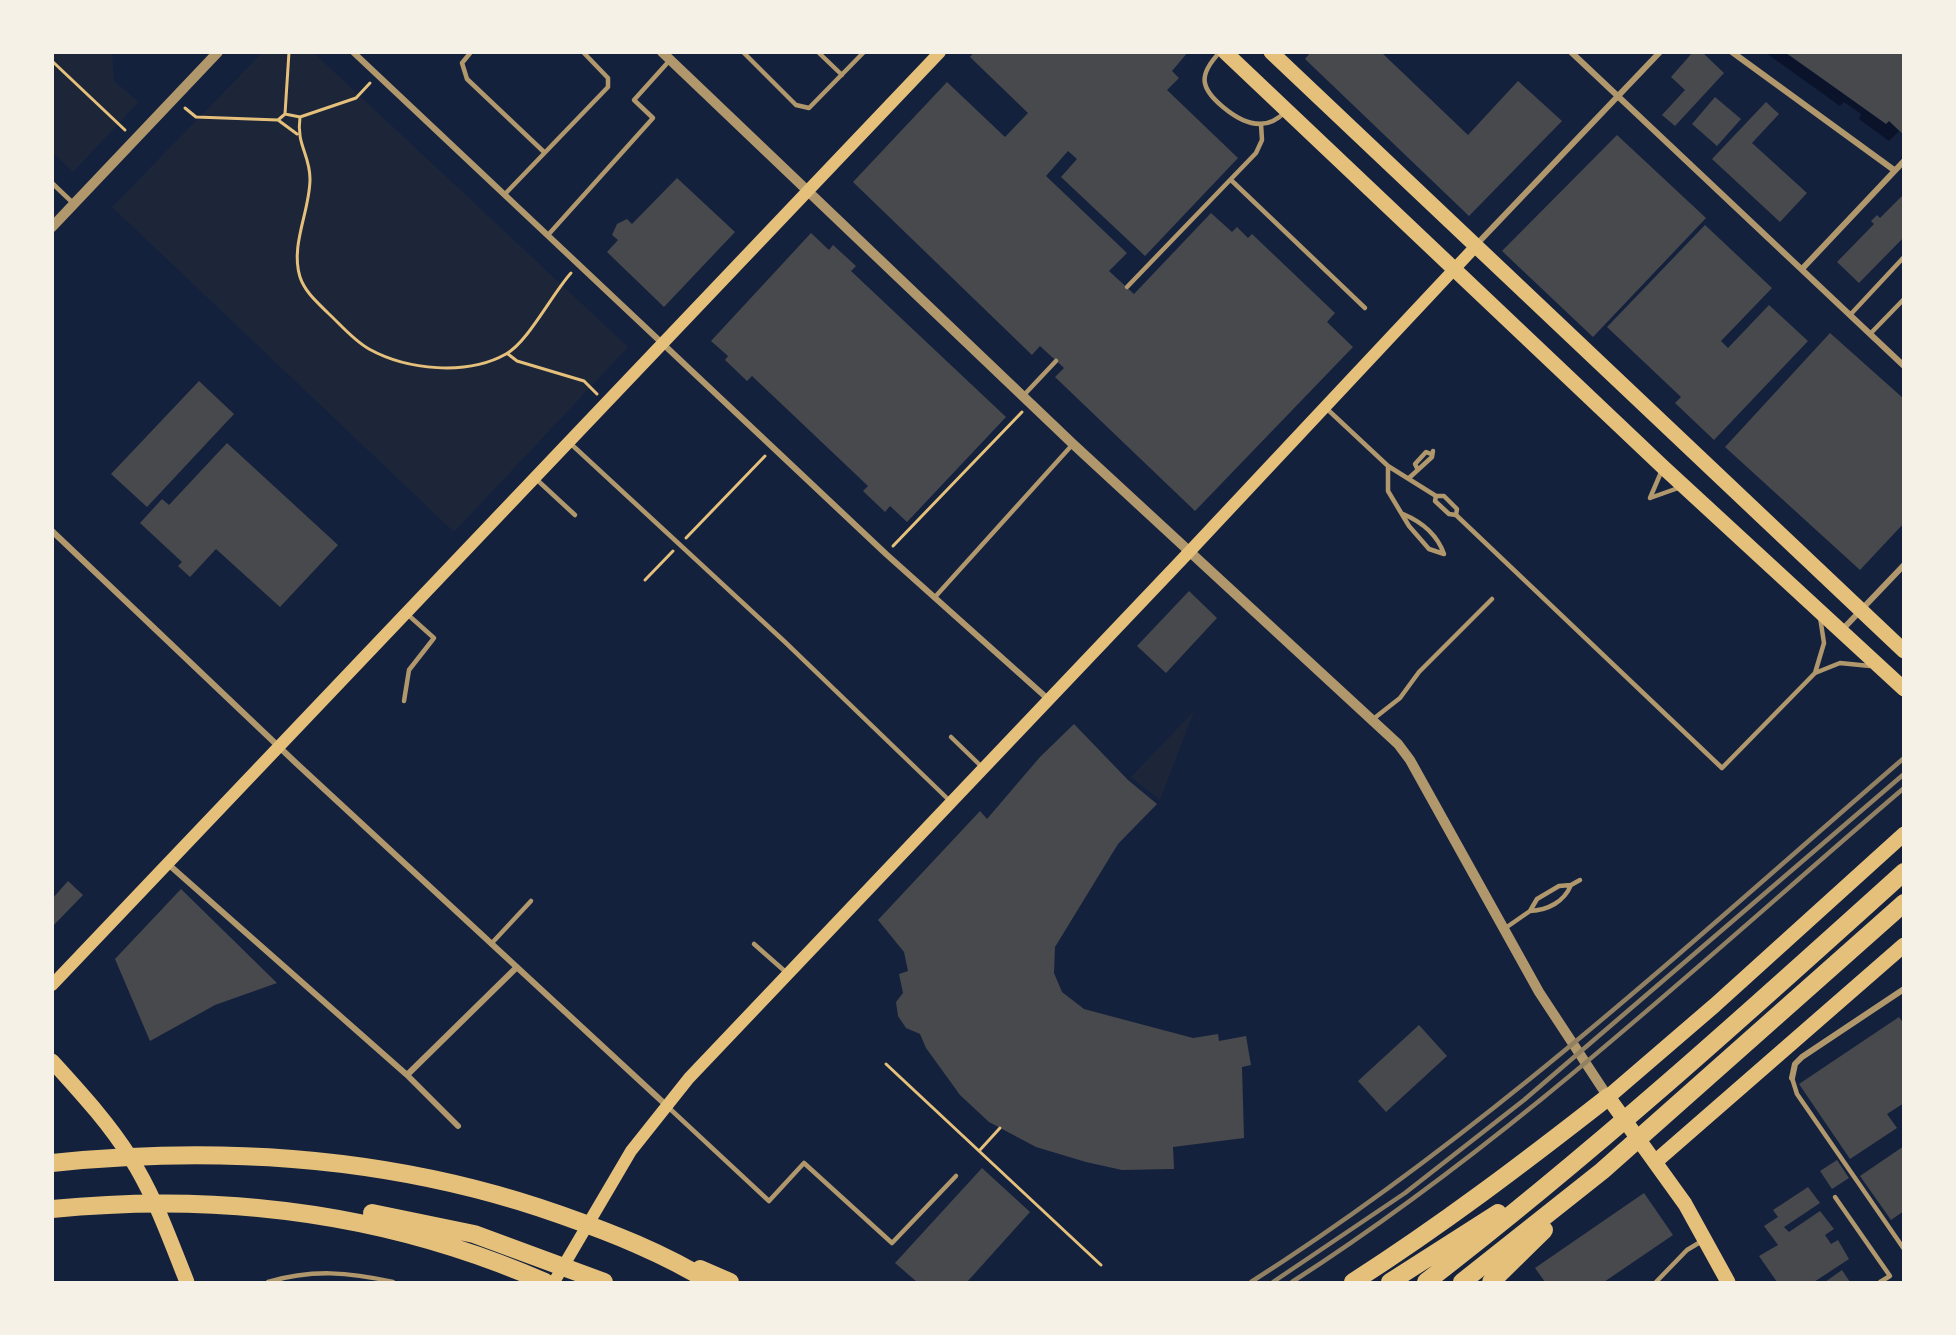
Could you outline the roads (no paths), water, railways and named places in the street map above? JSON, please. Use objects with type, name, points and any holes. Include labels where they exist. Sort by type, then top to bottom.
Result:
[{"type":"highway","points":[[1426,1282],[1589,1151],[1665,1086],[1904,872]]},
{"type":"highway","points":[[1461,1282],[1602,1171],[1678,1106],[1904,903]]},
{"type":"highway","points":[[1353,1282],[1424,1236],[1503,1179],[1608,1097]]},
{"type":"highway","points":[[1390,1282],[1589,1151]]},
{"type":"highway","points":[[52,1163],[195,1154],[275,1157],[369,1167],[464,1186],[539,1207],[626,1239],[730,1282]]},
{"type":"highway","points":[[1491,1282],[1602,1171]]},
{"type":"highway","points":[[60,1208],[124,1204],[215,1203],[318,1207],[396,1216],[459,1229],[517,1248],[604,1282]]},
{"type":"highway","points":[[215,1203],[311,1212],[375,1224],[437,1241],[545,1282]]},
{"type":"highway","points":[[626,1239],[710,1282]]},
{"type":"main road","points":[[52,985],[940,52]]},
{"type":"main road","points":[[1225,52],[1454,271],[1904,689]]},
{"type":"main road","points":[[1272,53],[1904,651]]},
{"type":"main road","points":[[554,1282],[622,1165],[666,1105],[1454,271],[1475,246]]},
{"type":"main road","points":[[1728,1282],[1706,1239],[1608,1097],[1715,1005],[1904,834]]},
{"type":"main road","points":[[1655,1162],[1904,945]]},
{"type":"main road","points":[[52,1061],[106,1124],[131,1158],[154,1202],[187,1282]]},
{"type":"street","points":[[52,227],[218,52]]},
{"type":"street","points":[[353,52],[886,554],[1048,699]]},
{"type":"street","points":[[1571,52],[1903,364]]},
{"type":"street","points":[[1475,246],[1660,52]]},
{"type":"street","points":[[1732,52],[1894,170]]},
{"type":"street","points":[[666,56],[1027,400],[1398,744],[1410,760],[1539,992],[1608,1097]]},
{"type":"street","points":[[1802,269],[1904,160]]},
{"type":"street","points":[[52,531],[279,747],[666,1105]]},
{"type":"street","points":[[1842,631],[1904,566]]},
{"type":"street","points":[[168,864],[408,1075],[458,1126]]},
{"type":"street","points":[[408,1075],[517,967]]},
{"type":"street","points":[[1792,1078],[1795,1064],[1802,1057],[1904,989]]},
{"type":"lane","points":[[471,52],[462,63],[467,79],[544,152]]},
{"type":"lane","points":[[505,194],[608,87],[608,78],[583,52]]},
{"type":"lane","points":[[743,52],[796,105],[809,108],[864,52]]},
{"type":"lane","points":[[818,52],[842,75]]},
{"type":"lane","points":[[1220,52],[1210,64],[1205,76],[1208,93],[1239,120],[1261,124],[1276,119],[1286,111]]},
{"type":"lane","points":[[548,235],[653,118],[634,100],[666,56]]},
{"type":"lane","points":[[1127,287],[1231,180],[1261,145],[1261,124]]},
{"type":"lane","points":[[1231,180],[1365,308]]},
{"type":"lane","points":[[52,183],[74,204]]},
{"type":"lane","points":[[1850,315],[1904,257]]},
{"type":"lane","points":[[1870,334],[1904,299]]},
{"type":"lane","points":[[1027,400],[1056,361]]},
{"type":"lane","points":[[1325,407],[1388,466],[1437,496],[1444,496],[1457,509],[1456,515]]},
{"type":"lane","points":[[569,442],[785,642],[951,802]]},
{"type":"lane","points":[[935,597],[1074,444]]},
{"type":"lane","points":[[1409,478],[1417,468],[1421,468],[1432,457],[1432,452]]},
{"type":"lane","points":[[1388,466],[1388,491],[1408,526],[1429,549],[1444,554],[1439,540],[1418,520],[1403,514]]},
{"type":"lane","points":[[1663,467],[1650,498],[1684,486]]},
{"type":"lane","points":[[535,478],[575,515]]},
{"type":"lane","points":[[1437,496],[1435,501],[1449,514],[1456,515],[1722,768],[1815,673],[1845,663],[1884,670]]},
{"type":"lane","points":[[1372,720],[1400,698],[1419,672],[1492,599]]},
{"type":"lane","points":[[1815,606],[1820,616],[1824,643],[1815,673]]},
{"type":"lane","points":[[404,701],[409,670],[434,638],[406,613]]},
{"type":"lane","points":[[951,737],[983,768]]},
{"type":"lane","points":[[1503,930],[1530,911],[1537,899],[1559,886],[1571,885],[1580,880]]},
{"type":"lane","points":[[1530,911],[1542,910],[1567,897],[1571,885]]},
{"type":"lane","points":[[491,944],[531,901]]},
{"type":"lane","points":[[754,944],[788,974]]},
{"type":"lane","points":[[1792,1078],[1797,1094],[1904,1249]]},
{"type":"lane","points":[[666,1105],[769,1201],[804,1163],[892,1244],[956,1176]]},
{"type":"lane","points":[[1834,1197],[1890,1276],[1880,1282]]},
{"type":"lane","points":[[1656,1282],[1687,1250],[1706,1239]]},
{"type":"lane","points":[[268,1282],[289,1276],[326,1271],[354,1273],[393,1282]]},
{"type":"railway","points":[[1251,1282],[1338,1224],[1423,1163],[1505,1099],[1666,965],[1904,758]]},
{"type":"railway","points":[[1273,1282],[1405,1193],[1524,1100],[1904,774]]},
{"type":"railway","points":[[1292,1282],[1374,1227],[1530,1108],[1681,982],[1904,788]]}]
